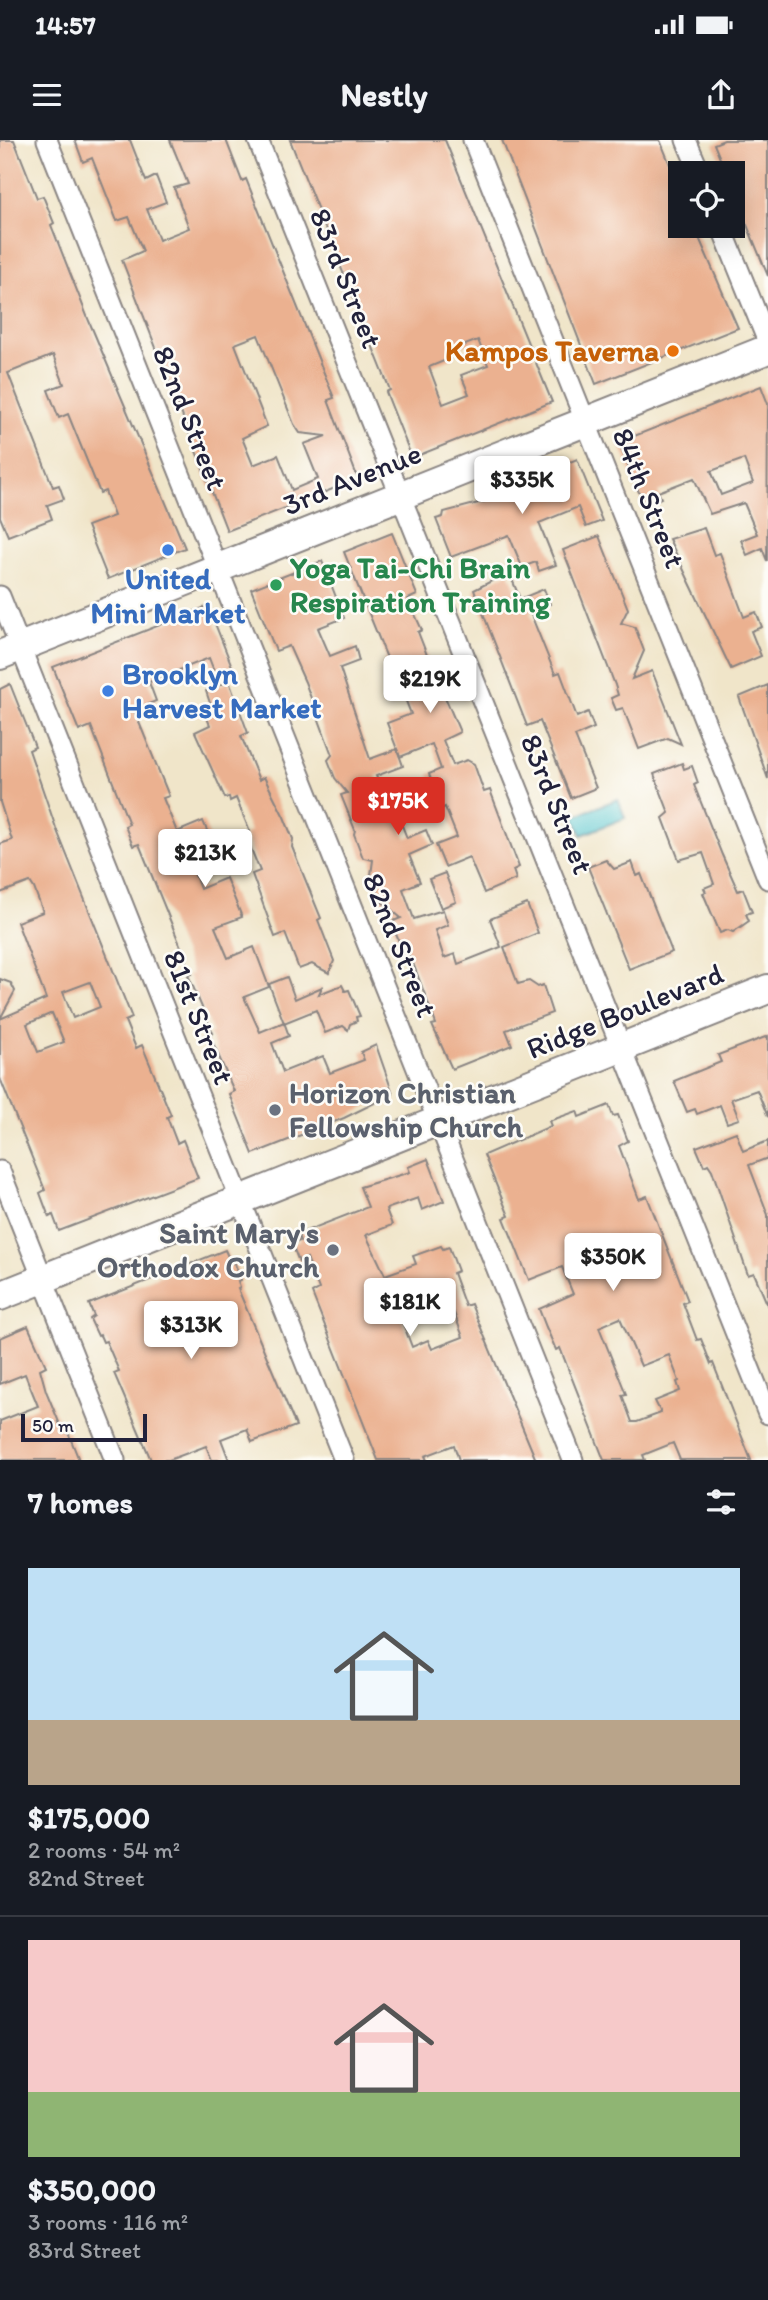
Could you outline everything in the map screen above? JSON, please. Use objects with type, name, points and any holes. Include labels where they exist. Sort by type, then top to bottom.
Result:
[{"type":"street","name":"82nd Street","points":[[47,140],[573,1460]]},
{"type":"street","name":"83rd Street","points":[[258,140],[768,1414]]},
{"type":"street","name":"84th Street","points":[[473,140],[768,879]]},
{"type":"street","points":[[686,140],[695,161]]},
{"type":"street","points":[[726,238],[768,342]]},
{"type":"street","name":"3rd Avenue","points":[[10,651],[768,349]]},
{"type":"street","name":"81st Street","points":[[0,596],[10,651],[240,1200],[344,1460]]},
{"type":"street","name":"Ridge Boulevard","points":[[0,1296],[768,989]]},
{"type":"street","points":[[0,1171],[115,1460]]},
{"type":"water","points":[[618,799],[625,818],[582,835],[574,816]]},
{"type":"building","points":[[0,140],[14,140],[37,198],[43,196],[54,223],[51,225],[89,321],[185,548],[108,579],[87,526],[114,516],[105,491],[100,493],[68,414],[59,418],[48,390],[64,384],[53,355],[8,373],[53,487],[59,485],[64,499],[47,505],[52,519],[8,536],[0,517]]},
{"type":"building","points":[[75,140],[130,140],[146,181],[156,176],[166,202],[147,209],[159,240],[189,228],[174,188],[188,184],[170,140],[226,140],[242,181],[246,179],[334,398],[328,400],[358,479],[227,531],[122,260],[143,251],[129,217],[117,221],[92,158],[83,162]],"holes":[[[258,335],[300,433],[326,436],[304,444],[318,479],[292,490],[278,455],[253,465],[242,438],[267,426],[235,344]]]},
{"type":"building","points":[[290,140],[445,140],[552,402],[412,458],[386,392],[390,390]],"holes":[[[478,340],[488,365],[461,375],[469,394],[443,404],[429,367],[454,357],[452,350]]]},
{"type":"building","points":[[502,140],[660,140],[668,161],[668,238],[699,238],[738,328],[596,384]]},
{"type":"building","points":[[724,140],[768,140],[768,276],[745,220],[745,161],[721,161],[714,144]]},
{"type":"building","points":[[761,386],[768,404],[767,561],[762,548],[747,555],[741,540],[757,534],[744,503],[710,514],[694,478],[658,492],[661,498],[644,505],[619,442]],"holes":[[[744,459],[753,483],[721,495],[711,471]]]},
{"type":"building","points":[[577,459],[602,521],[586,527],[578,507],[539,523],[556,565],[539,571],[536,562],[522,567],[509,535],[451,557],[436,519],[443,517],[444,512],[509,495],[523,489],[523,485],[549,474],[548,471]]},
{"type":"building","points":[[704,528],[714,555],[720,553],[744,617],[756,612],[762,627],[751,631],[761,656],[731,669],[669,539]]},
{"type":"building","points":[[392,533],[417,595],[408,599],[422,630],[418,632],[436,678],[440,676],[448,695],[445,697],[460,732],[443,740],[453,765],[467,760],[474,764],[484,792],[490,790],[519,867],[513,870],[516,879],[484,893],[469,857],[445,867],[436,845],[457,837],[445,807],[441,809],[429,774],[441,769],[432,744],[400,757],[387,723],[411,714],[396,676],[392,678],[385,659],[387,658],[344,552]]},
{"type":"building","points":[[599,536],[628,609],[621,623],[635,627],[644,651],[632,679],[652,671],[681,744],[668,738],[639,749],[623,708],[616,710],[611,698],[618,695],[615,685],[563,550]]},
{"type":"building","points":[[322,561],[344,618],[318,628],[330,656],[355,646],[359,661],[340,668],[370,759],[397,749],[403,766],[376,776],[394,819],[399,818],[407,838],[426,830],[432,845],[409,855],[420,882],[403,889],[414,919],[443,910],[448,925],[435,930],[444,958],[455,954],[458,964],[501,947],[490,919],[527,904],[538,933],[504,947],[518,984],[529,981],[538,987],[543,985],[552,1013],[506,1030],[512,1045],[452,1069],[432,1025],[436,1024],[411,958],[400,944],[391,922],[401,918],[381,901],[371,875],[373,860],[363,858],[341,795],[347,793],[335,778],[328,760],[332,755],[305,682],[289,646],[276,651],[251,589]]},
{"type":"building","points":[[509,572],[520,599],[544,589],[550,604],[530,612],[555,674],[560,672],[577,717],[588,712],[594,728],[575,736],[596,788],[571,798],[540,721],[527,726],[474,590]]},
{"type":"building","points":[[208,606],[233,669],[216,676],[209,658],[149,682],[156,701],[134,710],[169,796],[163,798],[177,832],[203,821],[211,840],[186,851],[200,889],[226,878],[242,917],[215,927],[228,958],[254,947],[269,987],[244,997],[260,1032],[284,1022],[289,1036],[272,1043],[283,1072],[323,1056],[330,1073],[364,1060],[361,1052],[376,1045],[393,1094],[344,1118],[253,1154],[229,1094],[234,1091],[209,1034],[213,1033],[188,975],[192,974],[139,844],[133,846],[125,826],[129,824],[91,726],[79,731],[53,667]]},
{"type":"building","points":[[229,681],[248,733],[241,736],[259,780],[264,777],[284,817],[293,839],[292,847],[321,918],[318,920],[334,961],[329,973],[312,964],[299,969],[285,933],[275,937],[252,874],[260,871],[245,834],[250,832],[236,798],[230,801],[229,797],[225,798],[195,732],[210,725],[203,709],[211,706],[206,691]]},
{"type":"building","points":[[10,684],[35,747],[29,750],[56,828],[132,1018],[125,1021],[136,1048],[142,1045],[171,1115],[167,1117],[177,1143],[183,1140],[198,1178],[59,1231],[53,1215],[49,1217],[40,1193],[45,1190],[0,1078],[0,1019],[46,999],[17,922],[43,912],[34,888],[30,882],[0,893],[0,844],[12,840],[0,802],[0,689]],"holes":[[[90,982],[100,1007],[73,1018],[63,992]],[[52,1013],[64,1042],[38,1052],[27,1024]]]},
{"type":"building","points":[[768,685],[768,779],[739,697]]},
{"type":"building","points":[[682,763],[684,769],[692,766],[698,783],[694,785],[722,855],[738,891],[743,889],[752,912],[746,914],[749,921],[733,932],[728,930],[720,933],[703,893],[706,892],[704,888],[714,884],[703,853],[679,860],[663,818],[669,813],[654,774]]},
{"type":"building","points":[[606,860],[614,869],[632,862],[637,876],[641,874],[672,952],[629,969],[588,867]]},
{"type":"building","points":[[445,873],[456,902],[441,908],[429,879]]},
{"type":"building","points":[[287,977],[295,999],[322,987],[319,994],[342,985],[345,991],[349,990],[360,1016],[350,1024],[348,1030],[343,1026],[325,1033],[316,1010],[284,1023],[269,984]]},
{"type":"building","points":[[0,979],[11,983],[15,991],[0,1019]]},
{"type":"building","points":[[768,1036],[768,1117],[757,1090],[731,1099],[739,1119],[727,1123],[720,1105],[697,1114],[695,1109],[687,1112],[674,1081],[721,1062],[718,1055]]},
{"type":"building","points":[[609,1105],[613,1116],[618,1115],[628,1141],[619,1146],[639,1199],[647,1196],[688,1301],[683,1303],[697,1340],[701,1339],[711,1364],[713,1363],[751,1460],[680,1460],[673,1443],[643,1455],[645,1460],[604,1460],[560,1348],[556,1350],[539,1309],[573,1294],[562,1267],[529,1280],[504,1218],[509,1216],[484,1155],[551,1126],[549,1121],[577,1111],[579,1117]],"holes":[[[620,1318],[641,1366],[669,1355],[680,1391],[655,1401],[661,1413],[632,1422],[622,1395],[626,1394],[599,1327]]]},
{"type":"building","points":[[736,1132],[743,1151],[768,1141],[768,1158],[749,1165],[768,1215],[768,1306],[754,1273],[748,1275],[712,1170],[708,1164],[704,1166],[696,1147]]},
{"type":"building","points":[[428,1159],[444,1201],[422,1210],[418,1198],[386,1209],[392,1225],[366,1235],[385,1275],[416,1264],[413,1256],[441,1246],[443,1249],[449,1247],[458,1271],[453,1273],[465,1306],[471,1304],[536,1460],[459,1460],[454,1445],[425,1456],[427,1460],[378,1460],[312,1293],[319,1289],[307,1258],[299,1262],[292,1244],[300,1241],[298,1234],[368,1207],[360,1187],[410,1172],[408,1167]],"holes":[[[428,1307],[433,1321],[454,1313],[463,1337],[432,1349],[428,1340],[412,1347],[401,1318]]]},
{"type":"building","points":[[225,1250],[231,1263],[234,1261],[241,1280],[238,1281],[238,1289],[296,1426],[252,1442],[247,1429],[221,1439],[229,1460],[212,1460],[206,1446],[169,1460],[151,1460],[114,1373],[119,1371],[106,1341],[103,1342],[100,1335],[98,1336],[90,1319],[94,1316],[89,1304]]},
{"type":"building","points":[[28,1326],[46,1366],[40,1369],[46,1391],[63,1432],[67,1430],[79,1460],[0,1460],[0,1421],[38,1406],[25,1374],[0,1384],[0,1338]]},
{"type":"place","name":"Kampos Taverna","points":[[673,351]]},
{"type":"place","name":"United Mini Market","points":[[168,550]]},
{"type":"place","name":"Yoga Tai-Chi Brain Respiration Training","points":[[276,585]]},
{"type":"place","name":"Brooklyn Harvest Market","points":[[108,691]]},
{"type":"place","name":"Horizon Christian Fellowship Church","points":[[275,1110]]},
{"type":"place","name":"Saint Mary's Orthodox Church","points":[[333,1250]]}]
